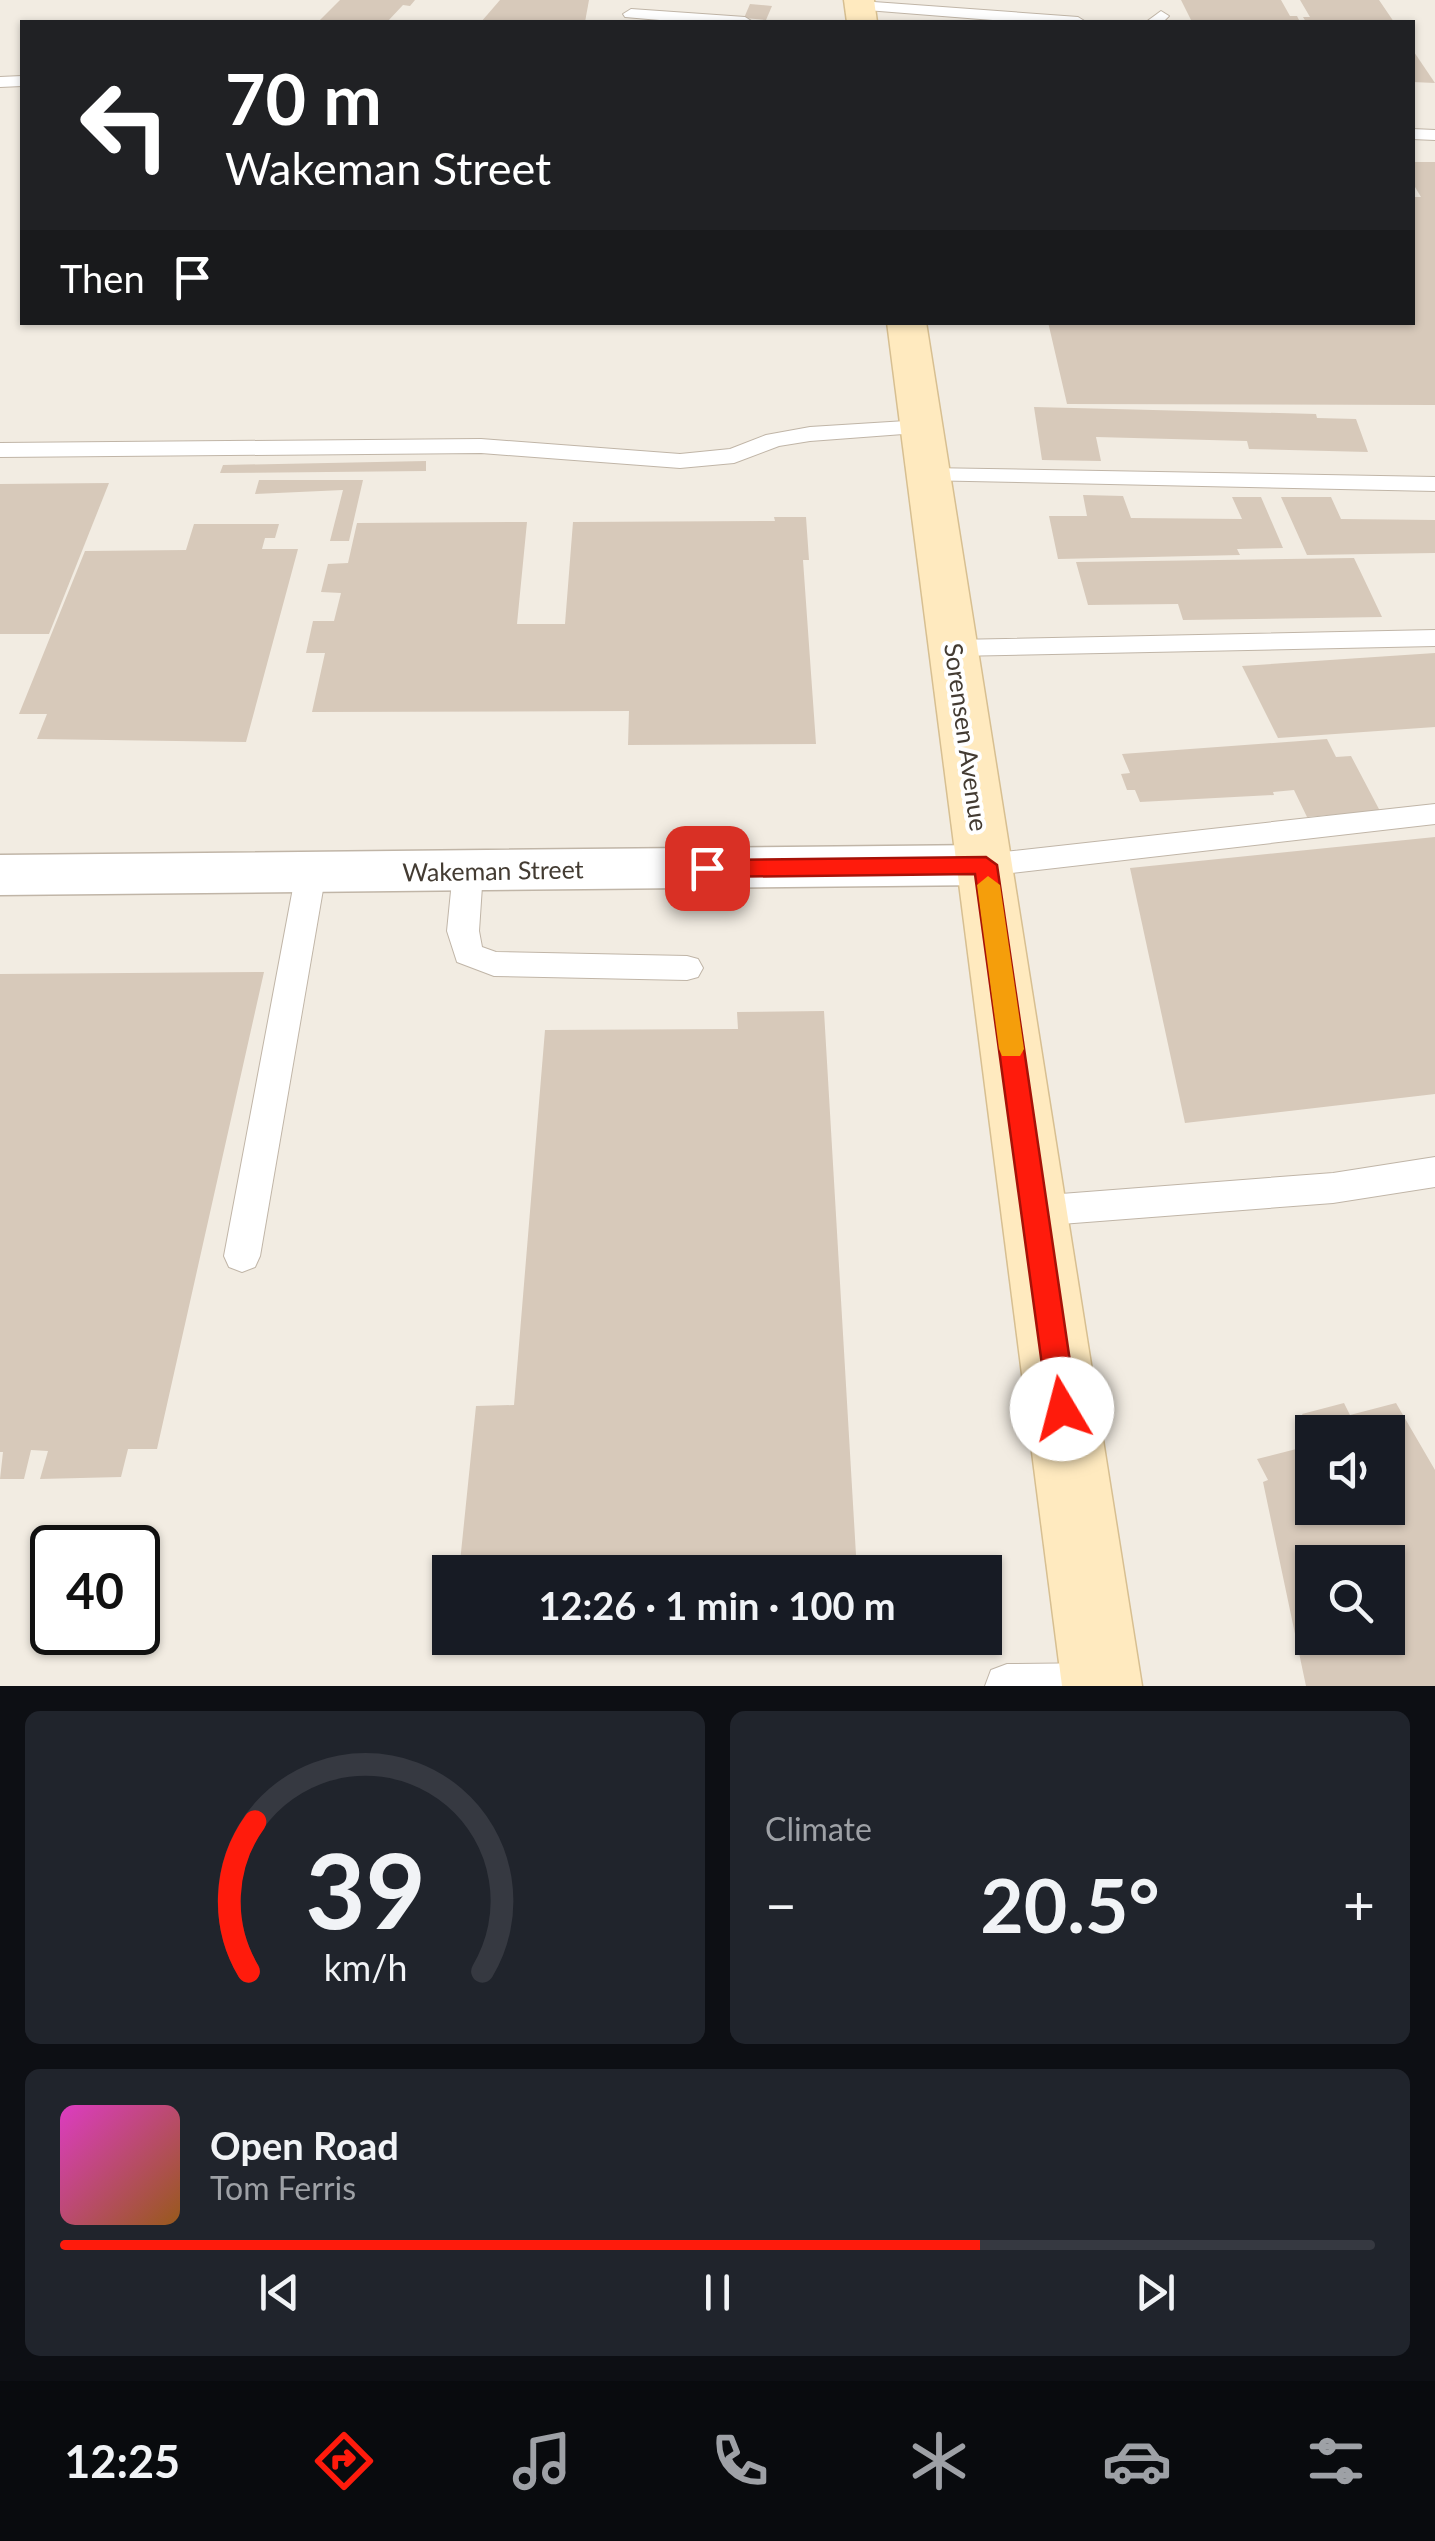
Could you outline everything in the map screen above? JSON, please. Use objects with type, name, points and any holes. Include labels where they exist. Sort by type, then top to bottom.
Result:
[{"type":"street","name":"Sorensen Avenue","points":[[906,325],[1102,1686]]},
{"type":"street","name":"Wakeman Street","points":[[0,876],[986,865]]},
{"type":"lane","points":[[861,10],[1042,20]]},
{"type":"lane","points":[[631,14],[716,20]]},
{"type":"lane","points":[[0,450],[481,446],[680,461],[734,456],[774,440],[810,434],[925,451],[1435,484]]},
{"type":"lane","points":[[954,648],[1435,638]]},
{"type":"lane","points":[[986,865],[1435,814]]},
{"type":"lane","points":[[468,871],[463,930],[468,954],[494,964],[687,968]]},
{"type":"lane","points":[[242,1256],[311,872]]},
{"type":"lane","points":[[1034,1211],[1333,1188],[1435,1172]]},
{"type":"lane","points":[[1007,1686],[1102,1686]]},
{"type":"building","points":[[340,0],[415,0],[410,6],[403,5],[389,20],[320,20]]},
{"type":"building","points":[[500,0],[589,0],[585,20],[483,20]]},
{"type":"building","points":[[1181,0],[1281,0],[1290,16],[1299,20],[1191,20]]},
{"type":"building","points":[[1300,0],[1379,0],[1393,20],[1303,17],[1310,17]]},
{"type":"building","points":[[750,4],[772,6],[766,20],[744,18]]},
{"type":"building","points":[[1415,53],[1435,83],[1415,82]]},
{"type":"building","points":[[1415,162],[1435,162],[1435,405],[1067,404],[1049,325],[1415,325],[1415,197],[1421,197],[1415,187]]},
{"type":"building","points":[[1034,407],[1316,414],[1317,418],[1356,419],[1368,452],[1249,449],[1247,441],[1096,437],[1101,461],[1042,460]]},
{"type":"building","points":[[426,461],[426,471],[220,473],[223,465]]},
{"type":"building","points":[[259,480],[363,480],[349,541],[330,541],[343,490],[255,494]]},
{"type":"building","points":[[109,483],[49,634],[0,634],[0,484]]},
{"type":"building","points":[[1083,495],[1123,496],[1131,518],[1242,519],[1232,497],[1261,497],[1283,548],[1237,549],[1240,555],[1058,559],[1049,516],[1087,516]]},
{"type":"building","points":[[1281,497],[1331,497],[1341,519],[1435,520],[1435,553],[1307,555]]},
{"type":"building","points":[[774,517],[806,517],[809,560],[803,560],[816,744],[628,745],[629,711],[312,712],[325,653],[306,653],[313,621],[334,621],[341,593],[321,592],[328,564],[348,563],[357,523],[527,522],[517,624],[565,624],[573,522],[775,521]]},
{"type":"building","points":[[194,524],[279,524],[275,538],[265,538],[262,549],[298,549],[246,742],[37,739],[47,714],[19,714],[85,551],[186,550]]},
{"type":"building","points":[[1354,558],[1382,617],[1183,620],[1178,604],[1088,605],[1076,562]]},
{"type":"building","points":[[1435,653],[1435,727],[1278,738],[1242,666]]},
{"type":"building","points":[[1327,739],[1336,757],[1351,756],[1380,811],[1307,817],[1294,790],[1273,792],[1274,795],[1140,802],[1135,790],[1127,790],[1121,774],[1130,773],[1122,754]]},
{"type":"building","points":[[1435,837],[1435,1094],[1185,1123],[1130,868]]},
{"type":"building","points":[[264,972],[157,1449],[128,1449],[121,1477],[40,1479],[48,1451],[31,1450],[24,1479],[0,1479],[0,974]]},
{"type":"building","points":[[824,1011],[856,1555],[461,1555],[476,1406],[514,1405],[545,1030],[738,1029],[737,1012]]},
{"type":"building","points":[[1344,1403],[1350,1415],[1302,1415]]},
{"type":"building","points":[[1396,1403],[1403,1415],[1350,1415]]},
{"type":"building","points":[[1405,1418],[1435,1470],[1435,1686],[1306,1686],[1299,1655],[1405,1655],[1405,1545],[1295,1545],[1295,1634],[1263,1482],[1268,1480],[1257,1459],[1295,1449],[1295,1525],[1405,1525]]},
{"type":"slow traffic","points":[[988,885],[1011,1049]]},
{"type":"route","points":[[707,868],[986,865],[1062,1409]]}]
